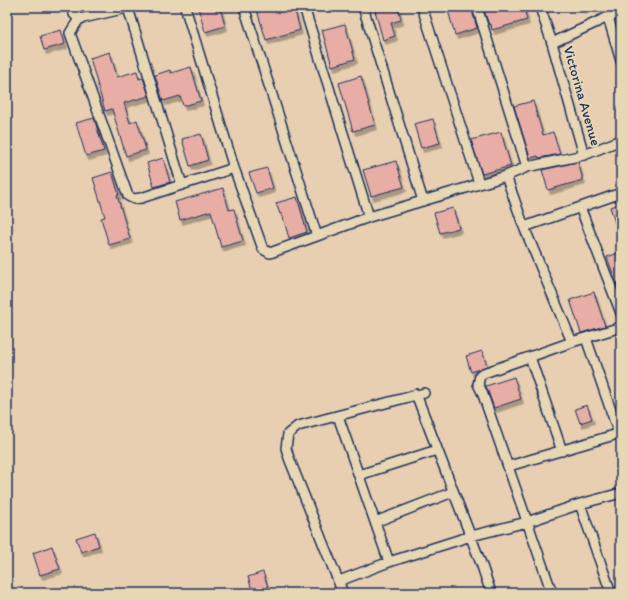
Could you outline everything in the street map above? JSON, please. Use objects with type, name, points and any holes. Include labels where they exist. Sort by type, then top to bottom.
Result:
[{"type":"street","points":[[72,7],[74,14],[79,20]]},
{"type":"street","points":[[185,7],[234,168],[263,249],[270,253],[369,217],[506,176],[527,167],[584,155]]},
{"type":"street","points":[[244,7],[317,236]]},
{"type":"street","points":[[304,7],[369,217]]},
{"type":"street","points":[[363,7],[423,201]]},
{"type":"street","points":[[422,7],[479,183]]},
{"type":"street","points":[[477,7],[527,167]]},
{"type":"street","name":"Victorina Avenue","points":[[540,7],[552,43],[584,155],[621,140]]},
{"type":"street","points":[[182,185],[130,8],[79,20],[70,33],[128,196],[134,200],[182,185],[234,168]]},
{"type":"street","points":[[552,43],[608,17],[621,13]]},
{"type":"street","points":[[608,17],[621,61]]},
{"type":"street","points":[[506,176],[524,228],[572,342]]},
{"type":"street","points":[[524,228],[621,193]]},
{"type":"street","points":[[580,207],[621,313]]},
{"type":"street","points":[[552,593],[509,466],[478,384],[480,376],[484,372],[530,356],[621,327]]},
{"type":"street","points":[[509,466],[620,434],[586,338]]},
{"type":"street","points":[[530,356],[562,450]]},
{"type":"street","points":[[343,593],[286,448],[288,434],[298,426],[420,394],[437,450],[471,536],[491,593]]},
{"type":"street","points":[[338,416],[389,562]]},
{"type":"street","points":[[359,476],[437,450]]},
{"type":"street","points":[[375,522],[453,492]]},
{"type":"street","points":[[339,581],[389,562],[471,536],[527,522],[580,504],[621,493]]},
{"type":"street","points":[[580,504],[611,593]]},
{"type":"building","points":[[198,7],[220,7],[225,26],[205,32]]},
{"type":"building","points":[[256,7],[294,7],[300,30],[266,40]]},
{"type":"building","points":[[374,7],[398,7],[401,20],[391,23],[395,36],[383,40]]},
{"type":"building","points":[[447,7],[471,7],[477,28],[455,35]]},
{"type":"building","points":[[483,7],[524,7],[527,20],[492,30],[491,24],[489,25]]},
{"type":"building","points":[[345,24],[355,59],[332,66],[322,30]]},
{"type":"building","points":[[61,30],[65,44],[44,50],[40,36]]},
{"type":"building","points":[[110,52],[117,77],[137,71],[139,79],[143,78],[149,96],[124,103],[130,123],[137,120],[146,150],[126,156],[112,109],[105,111],[90,58]]},
{"type":"building","points":[[191,67],[201,101],[183,106],[180,96],[163,101],[155,75],[170,70],[171,73]]},
{"type":"building","points":[[361,76],[375,125],[353,131],[339,83]]},
{"type":"building","points":[[533,101],[543,135],[553,132],[560,154],[530,158],[514,106]]},
{"type":"building","points":[[94,118],[104,151],[86,156],[76,123]]},
{"type":"building","points":[[433,119],[440,143],[421,148],[414,124]]},
{"type":"building","points":[[501,132],[511,166],[482,174],[471,140]]},
{"type":"building","points":[[201,134],[208,160],[190,166],[182,139]]},
{"type":"building","points":[[163,158],[170,182],[154,187],[147,163]]},
{"type":"building","points":[[396,161],[404,187],[371,196],[363,170]]},
{"type":"building","points":[[578,162],[583,180],[548,190],[542,170]]},
{"type":"building","points":[[267,168],[273,188],[256,193],[249,173]]},
{"type":"building","points":[[112,172],[130,239],[109,245],[101,218],[105,217],[93,178]]},
{"type":"building","points":[[223,188],[229,210],[234,209],[243,241],[221,247],[211,211],[180,220],[175,202]]},
{"type":"building","points":[[297,197],[307,232],[289,238],[282,214],[280,214],[276,203]]},
{"type":"building","points":[[621,204],[621,234],[619,235],[610,207]]},
{"type":"building","points":[[453,208],[459,228],[440,233],[434,213]]},
{"type":"building","points":[[621,252],[621,293],[620,293],[607,257]]},
{"type":"building","points":[[594,292],[605,326],[581,333],[570,300]]},
{"type":"building","points":[[482,351],[487,366],[471,372],[466,356]]},
{"type":"building","points":[[514,377],[521,399],[494,408],[486,386]]},
{"type":"building","points":[[587,405],[592,419],[580,423],[575,409]]},
{"type":"building","points":[[95,532],[99,546],[81,552],[76,538]]},
{"type":"building","points":[[52,546],[60,569],[40,575],[33,553]]},
{"type":"building","points":[[263,572],[270,593],[253,593],[248,577]]}]
